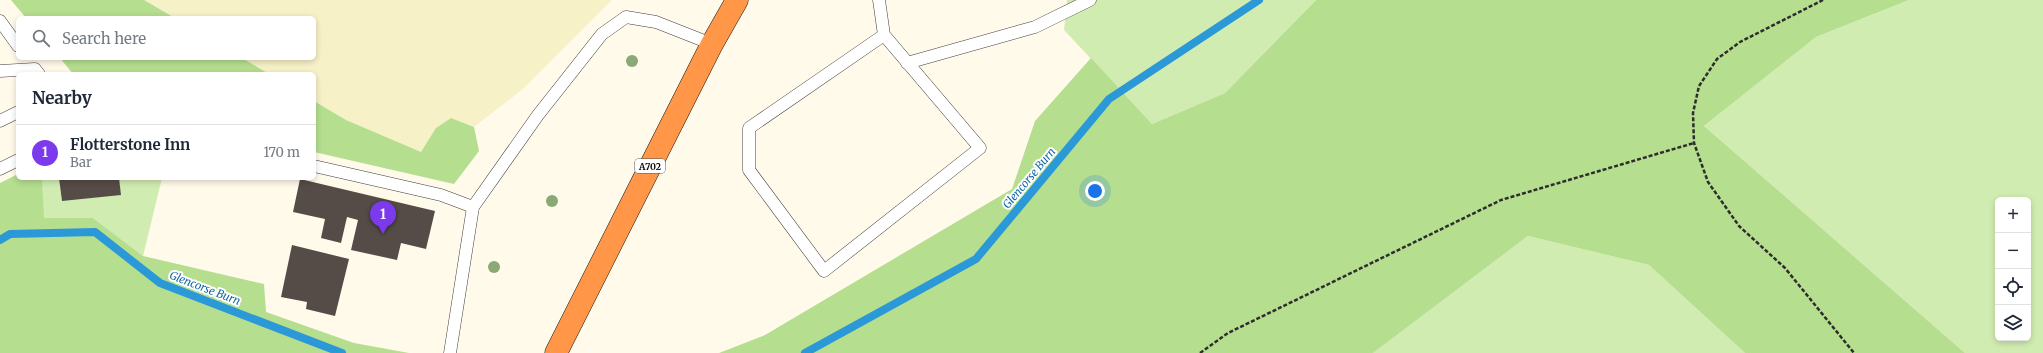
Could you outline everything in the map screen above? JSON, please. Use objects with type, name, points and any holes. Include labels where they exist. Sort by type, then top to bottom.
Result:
[{"type":"highway","name":"A702","points":[[556,353],[712,44],[736,0]]},
{"type":"lane","points":[[879,0],[884,35],[980,148],[824,271],[749,170],[749,128],[884,35]]},
{"type":"lane","points":[[907,62],[1034,27],[1090,0]]},
{"type":"lane","points":[[450,353],[473,207],[538,115],[602,34],[626,17],[656,22],[712,44]]},
{"type":"lane","points":[[0,21],[16,43]]},
{"type":"lane","points":[[29,60],[37,71]]},
{"type":"lane","points":[[0,71],[37,71]]},
{"type":"lane","points":[[0,121],[16,113]]},
{"type":"lane","points":[[0,169],[16,161]]},
{"type":"lane","points":[[316,166],[442,195],[473,207]]},
{"type":"path","points":[[1823,0],[1740,42],[1717,59],[1699,86],[1693,113],[1694,143],[1708,182],[1739,226],[1785,268],[1854,353]]},
{"type":"path","points":[[1200,353],[1228,333],[1501,200],[1694,143]]},
{"type":"shaded area","points":[[144,0],[612,0],[523,89],[474,127],[451,118],[436,128],[421,153],[346,120],[316,102],[316,72],[266,72],[245,60],[316,60],[316,16],[172,16]]},
{"type":"green space","points":[[11,0],[144,0],[172,16],[24,16]]},
{"type":"green space","points":[[1067,0],[1316,0],[1225,93],[1152,124],[1064,30]]},
{"type":"green space","points":[[1316,0],[1909,0],[1816,37],[1704,126],[1965,353],[1745,353],[1649,265],[1528,236],[1373,353],[719,353],[765,335],[1012,189],[1035,121],[1091,58],[1152,124],[1225,93]]},
{"type":"green space","points":[[1909,0],[2043,0],[2043,353],[1965,353],[1704,126],[1816,37]]},
{"type":"green space","points":[[62,60],[245,60],[266,72],[71,72]]},
{"type":"green space","points":[[316,102],[346,120],[421,152],[436,128],[451,118],[474,127],[479,151],[454,184],[316,152]]},
{"type":"green space","points":[[16,175],[16,180],[42,180],[44,218],[93,218],[143,256],[264,284],[266,312],[354,343],[409,353],[0,353],[0,183]]},
{"type":"green space","points":[[42,180],[162,180],[143,256],[93,218],[43,218]]},
{"type":"green space","points":[[1528,236],[1649,265],[1745,353],[1373,353]]},
{"type":"building","points":[[59,180],[119,180],[121,195],[62,201]]},
{"type":"building","points":[[300,180],[435,211],[426,249],[401,243],[397,260],[351,250],[358,220],[347,217],[341,243],[321,238],[325,219],[293,212]]},
{"type":"building","points":[[292,245],[349,259],[335,316],[306,309],[307,302],[281,297]]},
{"type":"waterway","name":"Glencorse Burn","points":[[805,353],[976,259],[1109,99],[1259,0]]},
{"type":"waterway","name":"Glencorse Burn","points":[[0,240],[10,234],[95,232],[160,283],[342,353]]},
{"type":"place","name":"Flotterstone Inn","points":[[383,234]]}]
